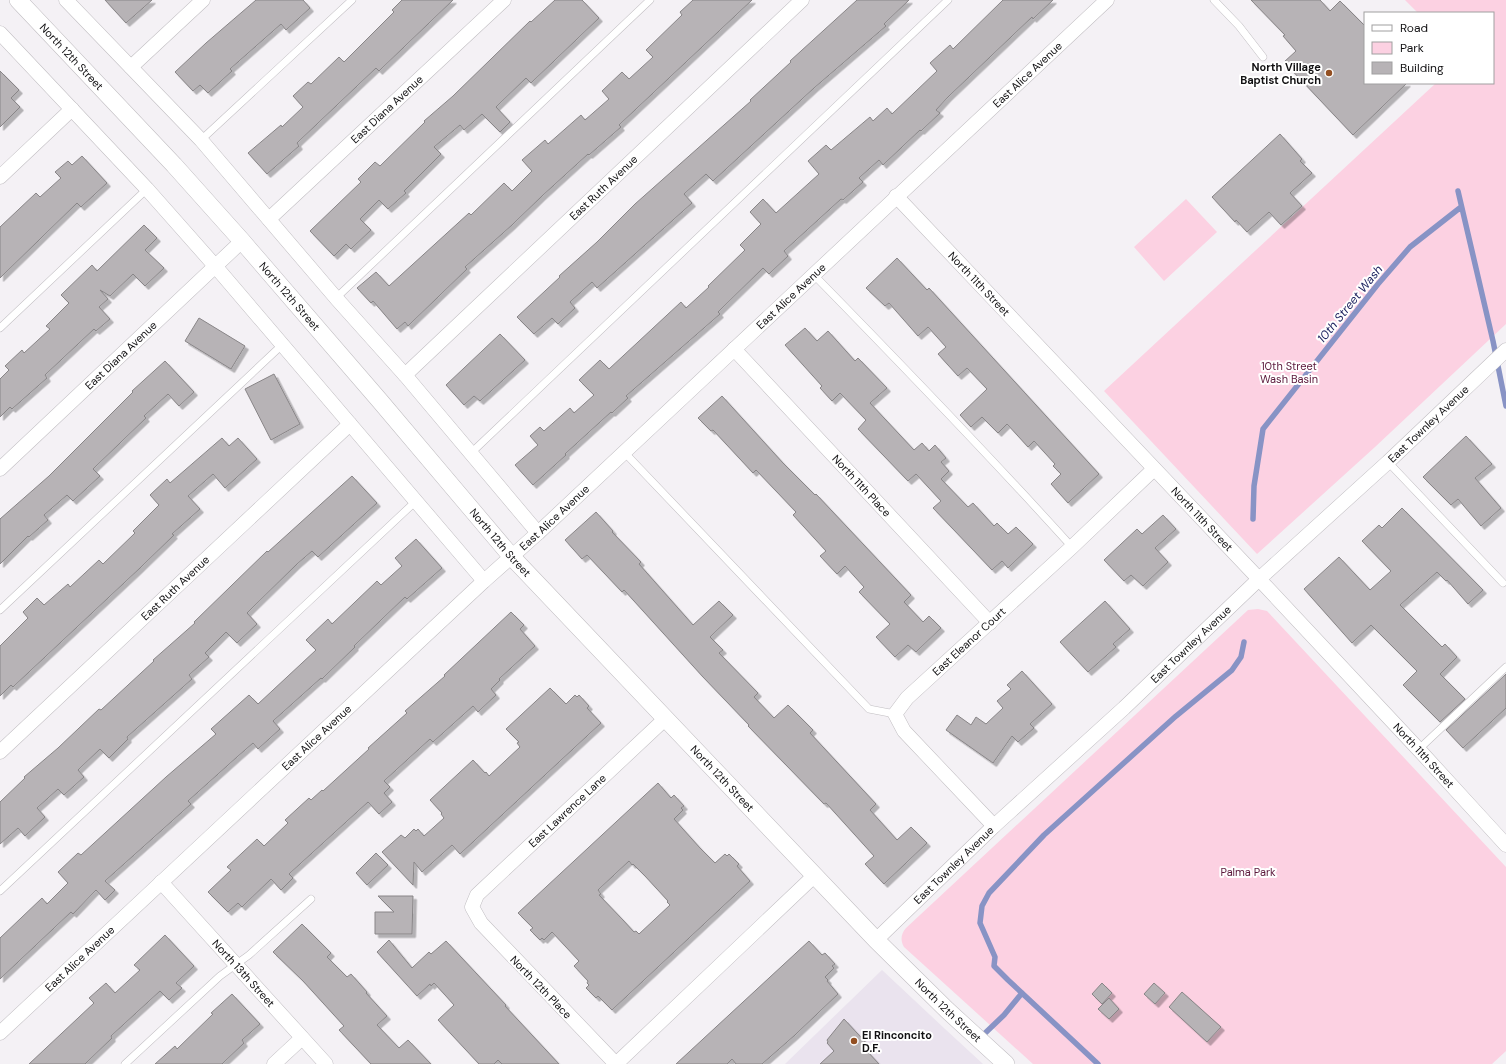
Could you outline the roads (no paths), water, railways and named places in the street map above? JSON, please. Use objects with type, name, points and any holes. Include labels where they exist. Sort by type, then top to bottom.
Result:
[{"type":"street","name":"North 12th Street","points":[[18,0],[174,165],[242,241],[511,556],[876,940],[947,1010],[1006,1064]]},
{"type":"street","points":[[66,0],[201,140],[336,298],[405,375],[538,533]]},
{"type":"street","points":[[131,67],[203,0]]},
{"type":"street","name":"East Diana Avenue","points":[[269,219],[504,0]]},
{"type":"street","name":"East Ruth Avenue","points":[[405,375],[802,0]]},
{"type":"street","name":"East Alice Avenue","points":[[0,1033],[484,580],[538,533],[896,196],[1107,0]]},
{"type":"street","points":[[0,33],[147,190],[216,267],[484,580]]},
{"type":"street","points":[[0,177],[72,110]]},
{"type":"street","name":"North 11th Street","points":[[896,196],[1260,579],[1506,844]]},
{"type":"street","name":"East Diana Avenue","points":[[0,469],[242,241]]},
{"type":"street","name":"North 11th Place","points":[[734,349],[990,623]]},
{"type":"street","name":"East Townley Avenue","points":[[876,940],[994,826],[1124,708],[1506,350]]},
{"type":"street","name":"East Ruth Avenue","points":[[0,752],[350,424]]},
{"type":"street","name":"East Eleanor Court","points":[[896,714],[908,698],[1072,547],[1154,469]]},
{"type":"street","points":[[896,714],[904,730],[994,826]]},
{"type":"street","name":"East Lawrence Lane","points":[[472,907],[477,895],[666,718]]},
{"type":"street","points":[[616,1064],[814,876]]},
{"type":"street","name":"North 13th Street","points":[[161,882],[326,1064]]},
{"type":"street","name":"North 12th Place","points":[[472,907],[480,924],[616,1064]]},
{"type":"street","points":[[274,1064],[302,1038]]},
{"type":"lane","points":[[201,140],[352,0]]},
{"type":"lane","points":[[336,298],[650,0]]},
{"type":"lane","points":[[470,454],[948,0]]},
{"type":"lane","points":[[1214,0],[1239,26],[1263,57]]},
{"type":"lane","points":[[0,328],[147,190]]},
{"type":"lane","points":[[813,274],[1018,486],[1072,547]]},
{"type":"lane","points":[[0,610],[282,344]]},
{"type":"lane","points":[[624,452],[869,709],[896,714]]},
{"type":"lane","points":[[1388,462],[1503,583]]},
{"type":"lane","points":[[0,890],[416,500]]},
{"type":"lane","points":[[1418,749],[1506,667]]},
{"type":"lane","points":[[125,1064],[220,976],[249,955],[311,899]]},
{"type":"waterway","name":"10th Street Wash","points":[[1458,191],[1493,341],[1506,406]]},
{"type":"waterway","name":"10th Street Wash","points":[[1253,519],[1254,486],[1263,429],[1378,284],[1410,247],[1461,207]]},
{"type":"waterway","points":[[1098,1064],[994,966],[995,957],[980,923],[982,906],[989,893],[1044,835],[1176,716],[1232,670],[1241,657],[1244,642]]},
{"type":"waterway","points":[[981,1037],[1004,1015],[1022,993]]},
{"type":"place","name":"North Village Baptist Church","points":[[1329,73]]},
{"type":"place","name":"El Rinconcito D.F.","points":[[854,1041]]},
{"type":"park label","name":"10th Street Wash Basin","points":[[1289,372]]},
{"type":"park label","name":"Palma Park","points":[[1248,872]]}]
